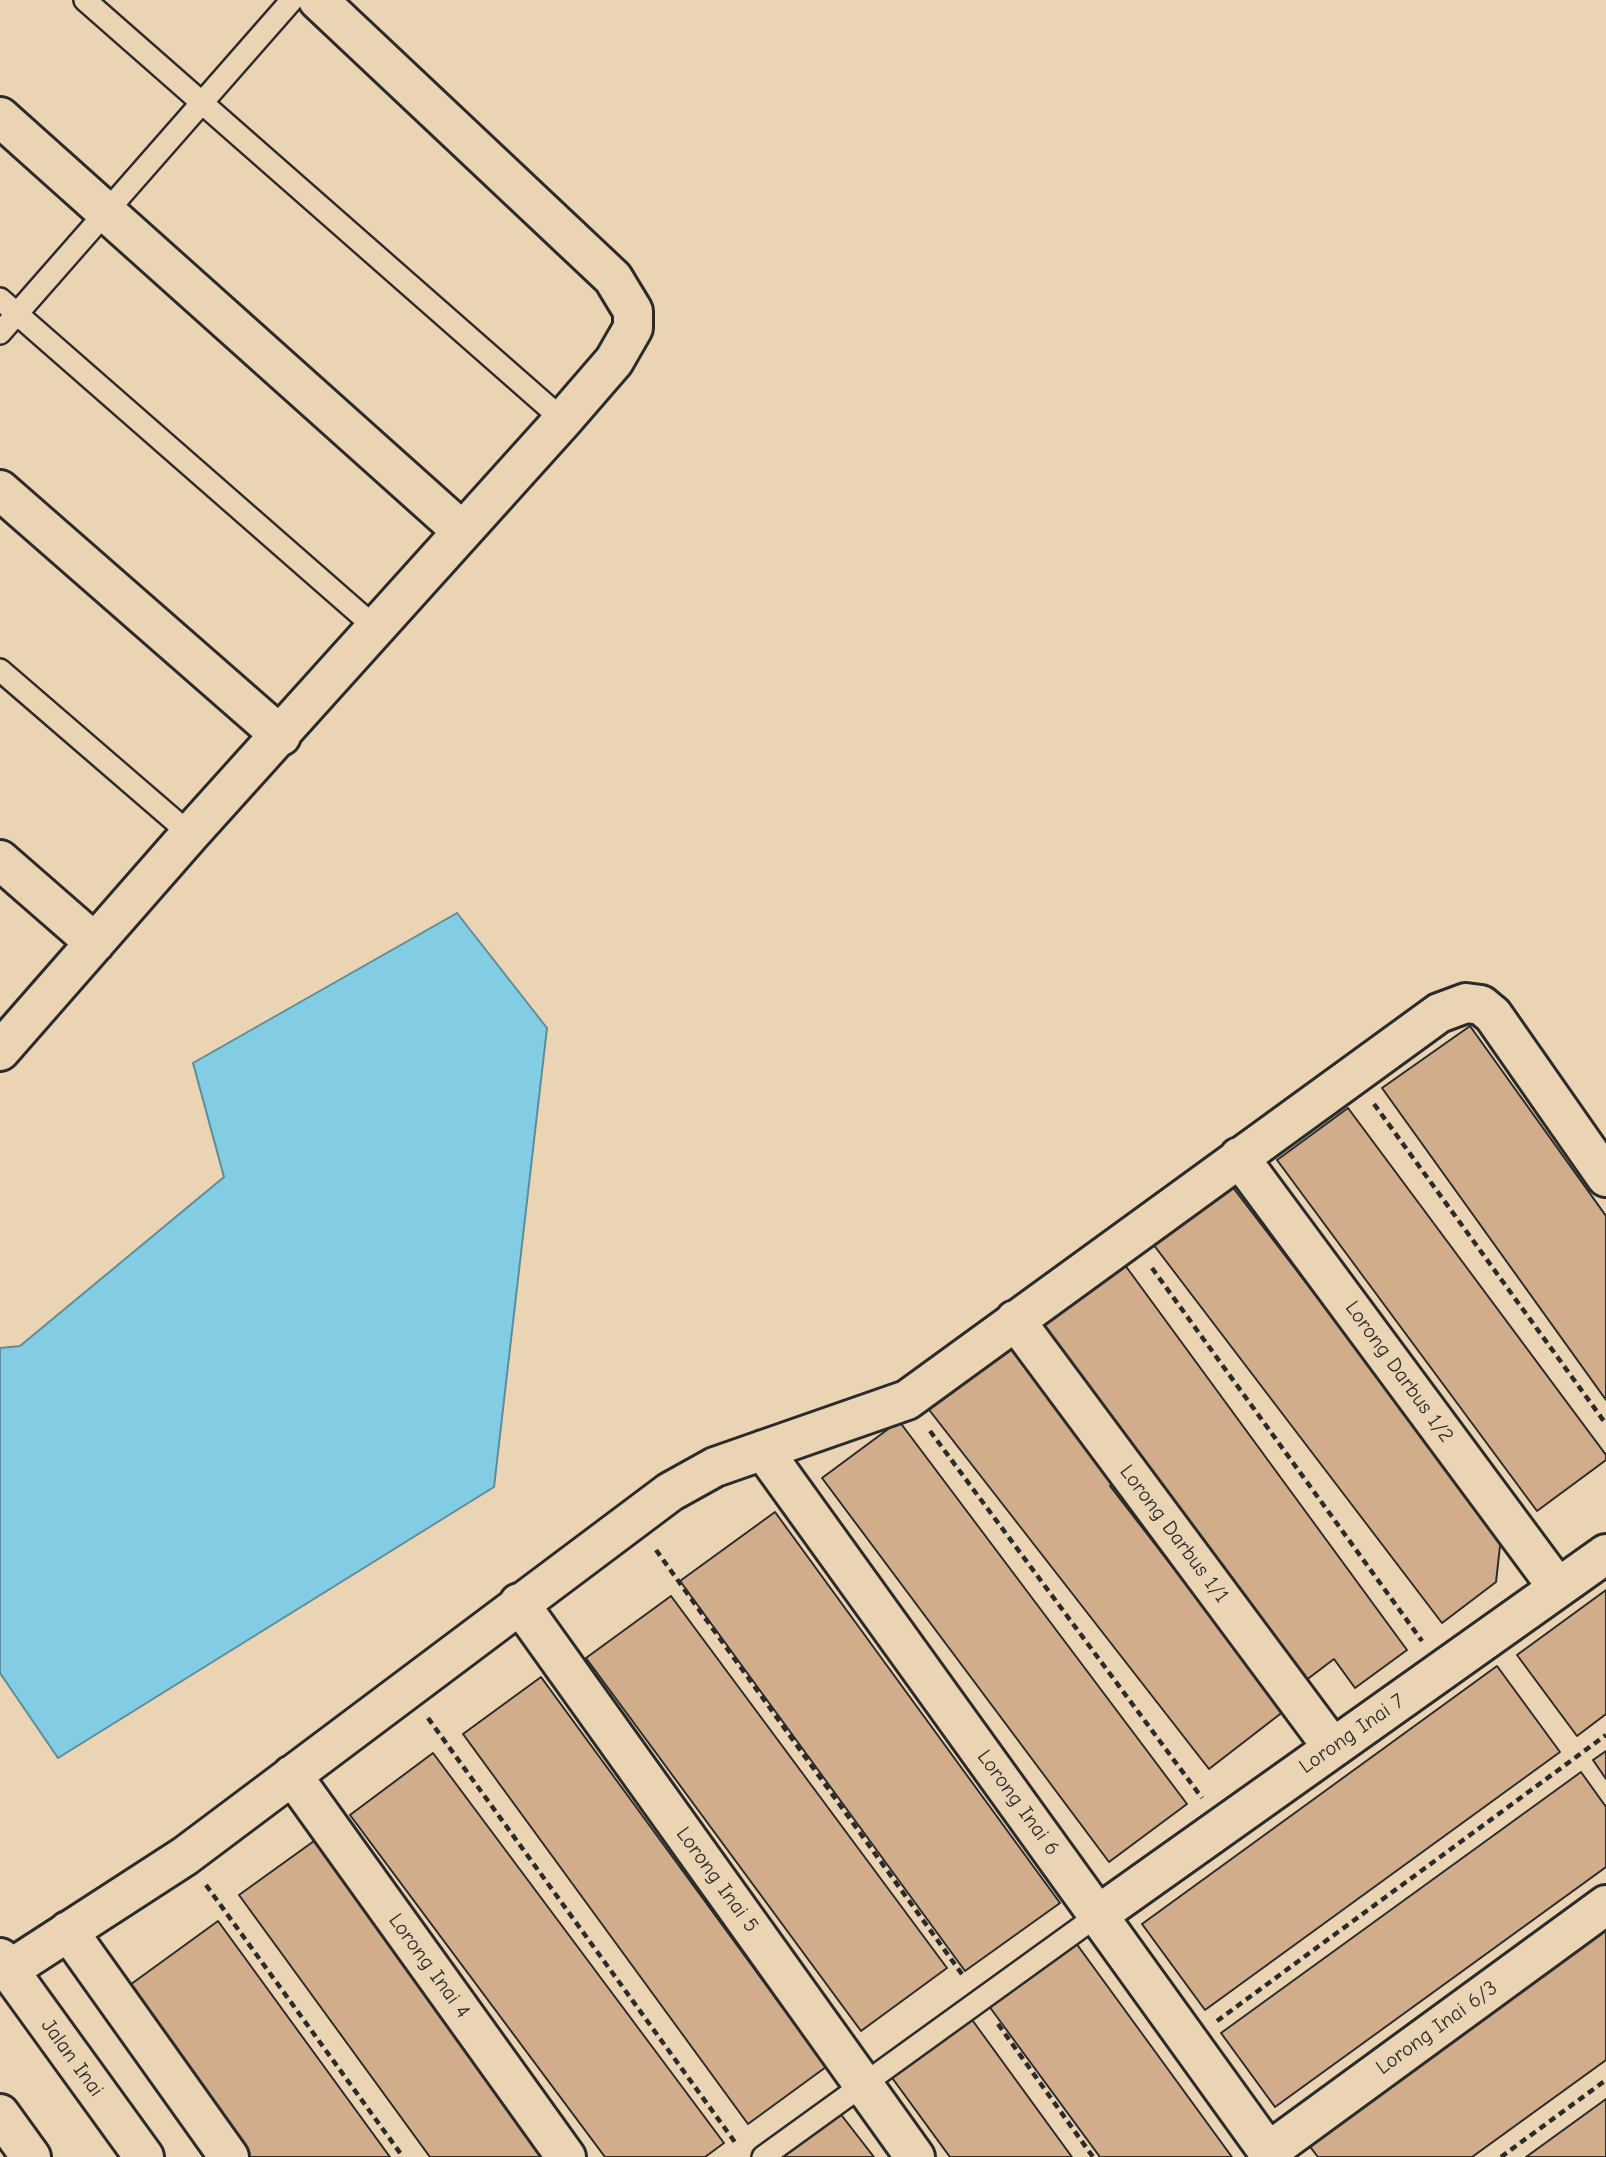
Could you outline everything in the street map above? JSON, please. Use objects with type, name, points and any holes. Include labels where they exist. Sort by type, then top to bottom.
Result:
[{"type":"street","points":[[1,1048],[563,420],[627,343],[633,328],[633,311],[627,296],[613,278],[318,0]]},
{"type":"street","points":[[0,117],[462,531]]},
{"type":"street","points":[[0,490],[281,736]]},
{"type":"street","points":[[0,860],[95,943]]},
{"type":"street","points":[[4,1964],[68,1931],[185,1856],[519,1603],[694,1477],[907,1400],[1439,1013],[1466,1003],[1481,1005],[1493,1015],[1606,1177]]},
{"type":"street","name":"Lorong Darbus 1/2","points":[[1239,1157],[1558,1588]]},
{"type":"street","name":"Lorong Darbus 1/1","points":[[1015,1320],[1333,1748]]},
{"type":"street","name":"Lorong Inai 6","points":[[763,1450],[1270,2154]]},
{"type":"street","name":"Lorong Inai 7","points":[[1098,1915],[1606,1554]]},
{"type":"street","name":"Lorong Inai 5","points":[[519,1603],[915,2157]]},
{"type":"street","name":"Lorong Inai 4","points":[[292,1775],[566,2157]]},
{"type":"street","name":"Lorong Inai 6/3","points":[[1270,2154],[1606,1905]]},
{"type":"street","points":[[68,1931],[229,2157]]},
{"type":"street","name":"Jalan Inai","points":[[4,1964],[144,2157]]},
{"type":"street","points":[[0,2114],[31,2157]]},
{"type":"lane","points":[[85,0],[563,420]]},
{"type":"lane","points":[[0,333],[292,0]]},
{"type":"lane","points":[[0,299],[377,629]]},
{"type":"lane","points":[[0,670],[190,834]]},
{"type":"lane","points":[[763,2157],[1098,1915]]},
{"type":"path","points":[[1352,1074],[1606,1424]]},
{"type":"path","points":[[1129,1236],[1443,1670]]},
{"type":"path","points":[[907,1400],[1223,1826]]},
{"type":"path","points":[[634,1520],[1093,2157]]},
{"type":"path","points":[[407,1689],[738,2146]]},
{"type":"path","points":[[1188,2042],[1606,1735]]},
{"type":"path","points":[[185,1856],[403,2157]]},
{"type":"path","points":[[1501,2157],[1606,2080]]},
{"type":"water","points":[[457,913],[547,1028],[494,1487],[58,1758],[0,1673],[0,1348],[20,1346],[224,1177],[193,1063]]},
{"type":"building","points":[[1470,1026],[1606,1216],[1606,1400],[1382,1088]]},
{"type":"building","points":[[1348,1108],[1606,1455],[1606,1460],[1537,1511],[1277,1160]]},
{"type":"building","points":[[1231,1185],[1501,1537],[1496,1582],[1442,1623],[1153,1244]]},
{"type":"building","points":[[1122,1261],[1407,1650],[1355,1688],[1334,1659],[1301,1684],[1037,1323]]},
{"type":"building","points":[[1008,1337],[1119,1480],[1110,1486],[1284,1711],[1209,1769],[923,1402]]},
{"type":"building","points":[[899,1421],[1187,1804],[1109,1862],[822,1478]]},
{"type":"building","points":[[775,1512],[1060,1903],[965,1971],[680,1581]]},
{"type":"building","points":[[1606,1590],[1606,1714],[1577,1736],[1517,1655]]},
{"type":"building","points":[[671,1596],[947,1968],[861,2031],[586,1658]]},
{"type":"building","points":[[1497,1666],[1560,1752],[1205,2010],[1142,1924]]},
{"type":"building","points":[[541,1677],[826,2067],[748,2124],[463,1734]]},
{"type":"building","points":[[1606,1751],[1606,1779],[1593,1760]]},
{"type":"building","points":[[433,1753],[724,2143],[705,2157],[605,2157],[350,1815]]},
{"type":"building","points":[[1581,1772],[1606,1807],[1606,1867],[1275,2107],[1221,2033]]},
{"type":"building","points":[[314,1841],[545,2157],[430,2157],[239,1895]]},
{"type":"building","points":[[218,1921],[390,2157],[246,2157],[123,1990]]},
{"type":"building","points":[[1606,1929],[1606,2060],[1472,2157],[1318,2157],[1308,2144]]},
{"type":"building","points":[[1073,1939],[1232,2157],[1100,2157],[986,2002]]},
{"type":"building","points":[[970,2017],[1072,2157],[950,2157],[890,2075]]},
{"type":"building","points":[[1606,2099],[1606,2157],[1526,2157]]},
{"type":"building","points":[[839,2112],[874,2157],[779,2157]]}]
